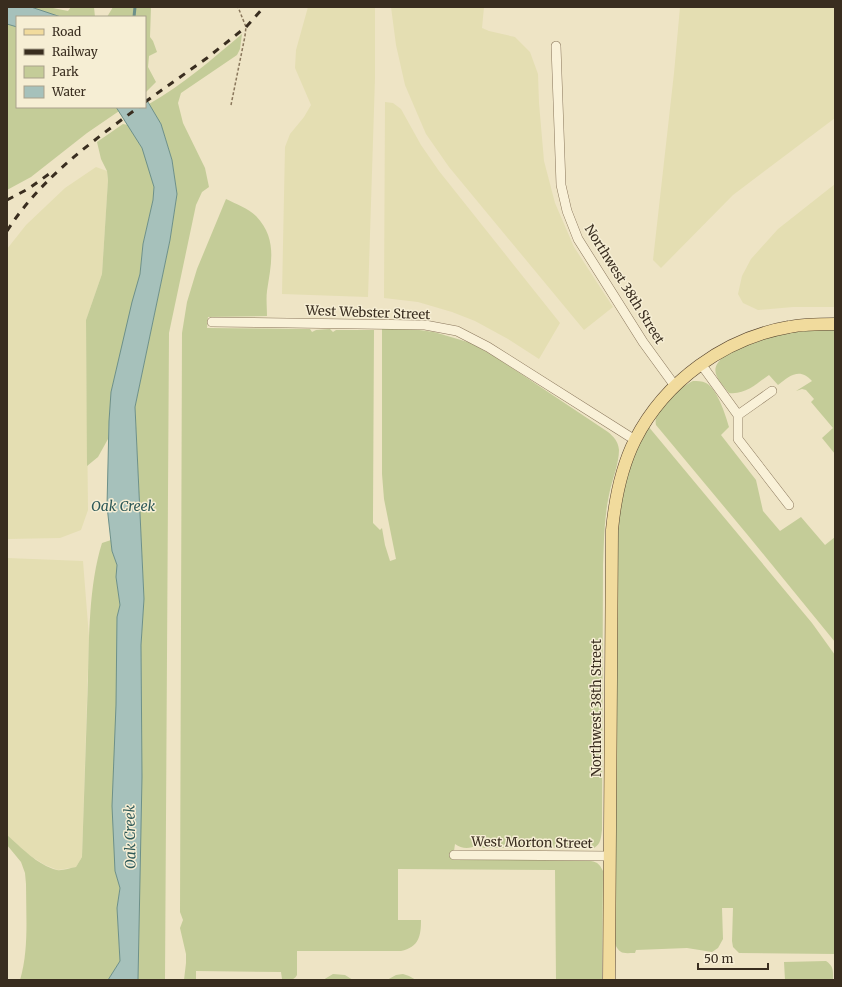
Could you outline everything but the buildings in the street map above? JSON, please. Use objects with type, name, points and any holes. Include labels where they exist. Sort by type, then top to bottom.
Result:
[{"type":"main road","name":"Northwest 38th Street","points":[[609,980],[612,530],[618,489],[623,471],[635,440],[648,417],[675,386],[701,364],[727,347],[744,339],[768,331],[790,326],[835,324]]},
{"type":"street","name":"Northwest 38th Street","points":[[556,46],[560,185],[567,211],[578,239],[643,342],[675,386]]},
{"type":"street","name":"West Webster Street","points":[[212,322],[417,325],[457,331],[488,346],[635,440]]},
{"type":"street","points":[[701,364],[738,416],[738,439],[790,504]]},
{"type":"street","points":[[738,416],[772,391]]},
{"type":"street","name":"West Morton Street","points":[[454,855],[610,856]]},
{"type":"path","points":[[231,105],[246,36],[246,27],[238,7]]},
{"type":"shaded area","points":[[308,7],[375,7],[375,78],[368,297],[282,294],[285,147],[290,134],[304,117],[311,105],[295,68],[296,50]]},
{"type":"shaded area","points":[[391,7],[484,7],[482,28],[515,37],[530,52],[538,74],[544,161],[555,203],[574,247],[613,307],[584,330],[449,167],[426,134],[405,85],[396,45]]},
{"type":"shaded area","points":[[680,7],[835,7],[835,118],[733,195],[661,268],[653,260]]},
{"type":"shaded area","points":[[385,102],[393,103],[401,109],[421,145],[439,171],[560,323],[539,359],[508,339],[475,321],[452,312],[418,302],[384,298]]},
{"type":"shaded area","points":[[96,167],[107,171],[108,180],[102,274],[86,320],[88,510],[81,530],[60,538],[7,539],[7,249],[26,225],[65,188]]},
{"type":"shaded area","points":[[835,184],[835,307],[793,307],[758,310],[743,303],[738,294],[742,276],[751,259],[778,229]]},
{"type":"shaded area","points":[[7,558],[83,561],[89,637],[82,857],[76,867],[58,870],[45,865],[29,855],[7,835]]},
{"type":"green space","points":[[7,7],[48,7],[68,11],[71,7],[94,7],[95,16],[16,16],[16,108],[124,108],[87,133],[31,177],[7,190]]},
{"type":"green space","points":[[113,7],[151,7],[150,37],[157,52],[149,56],[148,67],[156,82],[146,92],[146,16],[108,16]]},
{"type":"green space","points":[[242,34],[240,49],[237,55],[181,93],[178,103],[183,123],[205,168],[209,187],[202,192],[196,205],[169,333],[165,980],[138,980],[142,777],[141,645],[144,599],[135,407],[170,240],[177,194],[172,160],[161,124],[149,104],[162,97],[185,80]]},
{"type":"green space","points":[[123,124],[128,125],[142,148],[154,187],[153,200],[143,244],[140,274],[111,392],[108,439],[98,457],[87,466],[86,320],[102,274],[108,180],[107,171],[101,159],[97,142]]},
{"type":"green space","points":[[226,199],[246,208],[253,213],[268,234],[271,261],[267,294],[267,316],[208,317],[207,328],[310,329],[312,332],[316,330],[330,329],[333,332],[336,330],[374,330],[373,523],[380,530],[382,528],[390,561],[396,559],[384,499],[382,474],[382,329],[412,329],[434,332],[471,343],[497,358],[608,432],[617,442],[619,455],[607,504],[603,565],[602,830],[600,840],[594,848],[484,848],[477,845],[466,848],[455,844],[453,858],[591,861],[598,864],[603,871],[602,980],[556,980],[555,870],[398,869],[398,920],[421,920],[418,940],[412,947],[401,951],[297,951],[297,975],[290,980],[282,979],[281,972],[196,971],[196,980],[184,980],[186,954],[180,928],[183,920],[180,912],[182,333],[187,302],[197,269]]},
{"type":"green space","points":[[835,328],[835,454],[822,438],[833,428],[811,402],[814,399],[806,390],[802,389],[796,391],[812,381],[808,377],[803,374],[795,374],[778,385],[769,375],[756,385],[746,390],[729,393],[716,374],[715,369],[720,360],[726,355],[725,352],[787,331]]},
{"type":"green space","points":[[693,381],[701,381],[706,383],[714,390],[729,427],[721,435],[756,480],[763,511],[780,531],[801,517],[825,545],[835,537],[835,642],[656,425],[658,412],[662,405],[681,388]]},
{"type":"green space","points":[[648,426],[812,623],[835,655],[835,954],[739,953],[733,947],[732,941],[733,908],[722,908],[723,939],[718,948],[712,952],[687,948],[636,950],[635,953],[625,953],[621,952],[615,944],[617,519],[628,467]]},
{"type":"green space","points":[[111,540],[112,551],[117,565],[116,577],[120,605],[117,617],[115,871],[120,888],[117,908],[120,961],[108,980],[20,980],[26,945],[26,884],[25,873],[21,862],[7,845],[7,835],[36,860],[50,868],[64,870],[76,867],[82,857],[89,629],[92,593],[94,576],[102,543]]},
{"type":"green space","points":[[826,961],[832,967],[833,980],[785,980],[784,962]]},
{"type":"green space","points":[[333,974],[345,975],[353,980],[323,980]]},
{"type":"green space","points":[[403,974],[416,980],[387,980],[396,975]]},
{"type":"water","points":[[7,7],[31,7],[58,16],[16,16],[16,27],[7,24]]},
{"type":"water","name":"Oak Creek","points":[[146,99],[161,124],[172,160],[177,194],[170,240],[135,407],[144,599],[141,645],[142,777],[138,980],[108,980],[120,961],[117,908],[120,888],[115,871],[112,806],[116,705],[117,617],[120,605],[116,577],[117,565],[112,551],[107,506],[109,421],[111,392],[140,274],[143,244],[153,200],[154,187],[142,148],[117,108],[146,108]]},
{"type":"waterway","points":[[134,16],[135,7]]},
{"type":"railway","points":[[146,101],[207,58],[246,27],[264,7]]},
{"type":"railway","points":[[7,231],[20,212],[50,178],[84,148],[138,108]]},
{"type":"railway","points":[[7,200],[28,189],[49,174]]}]
